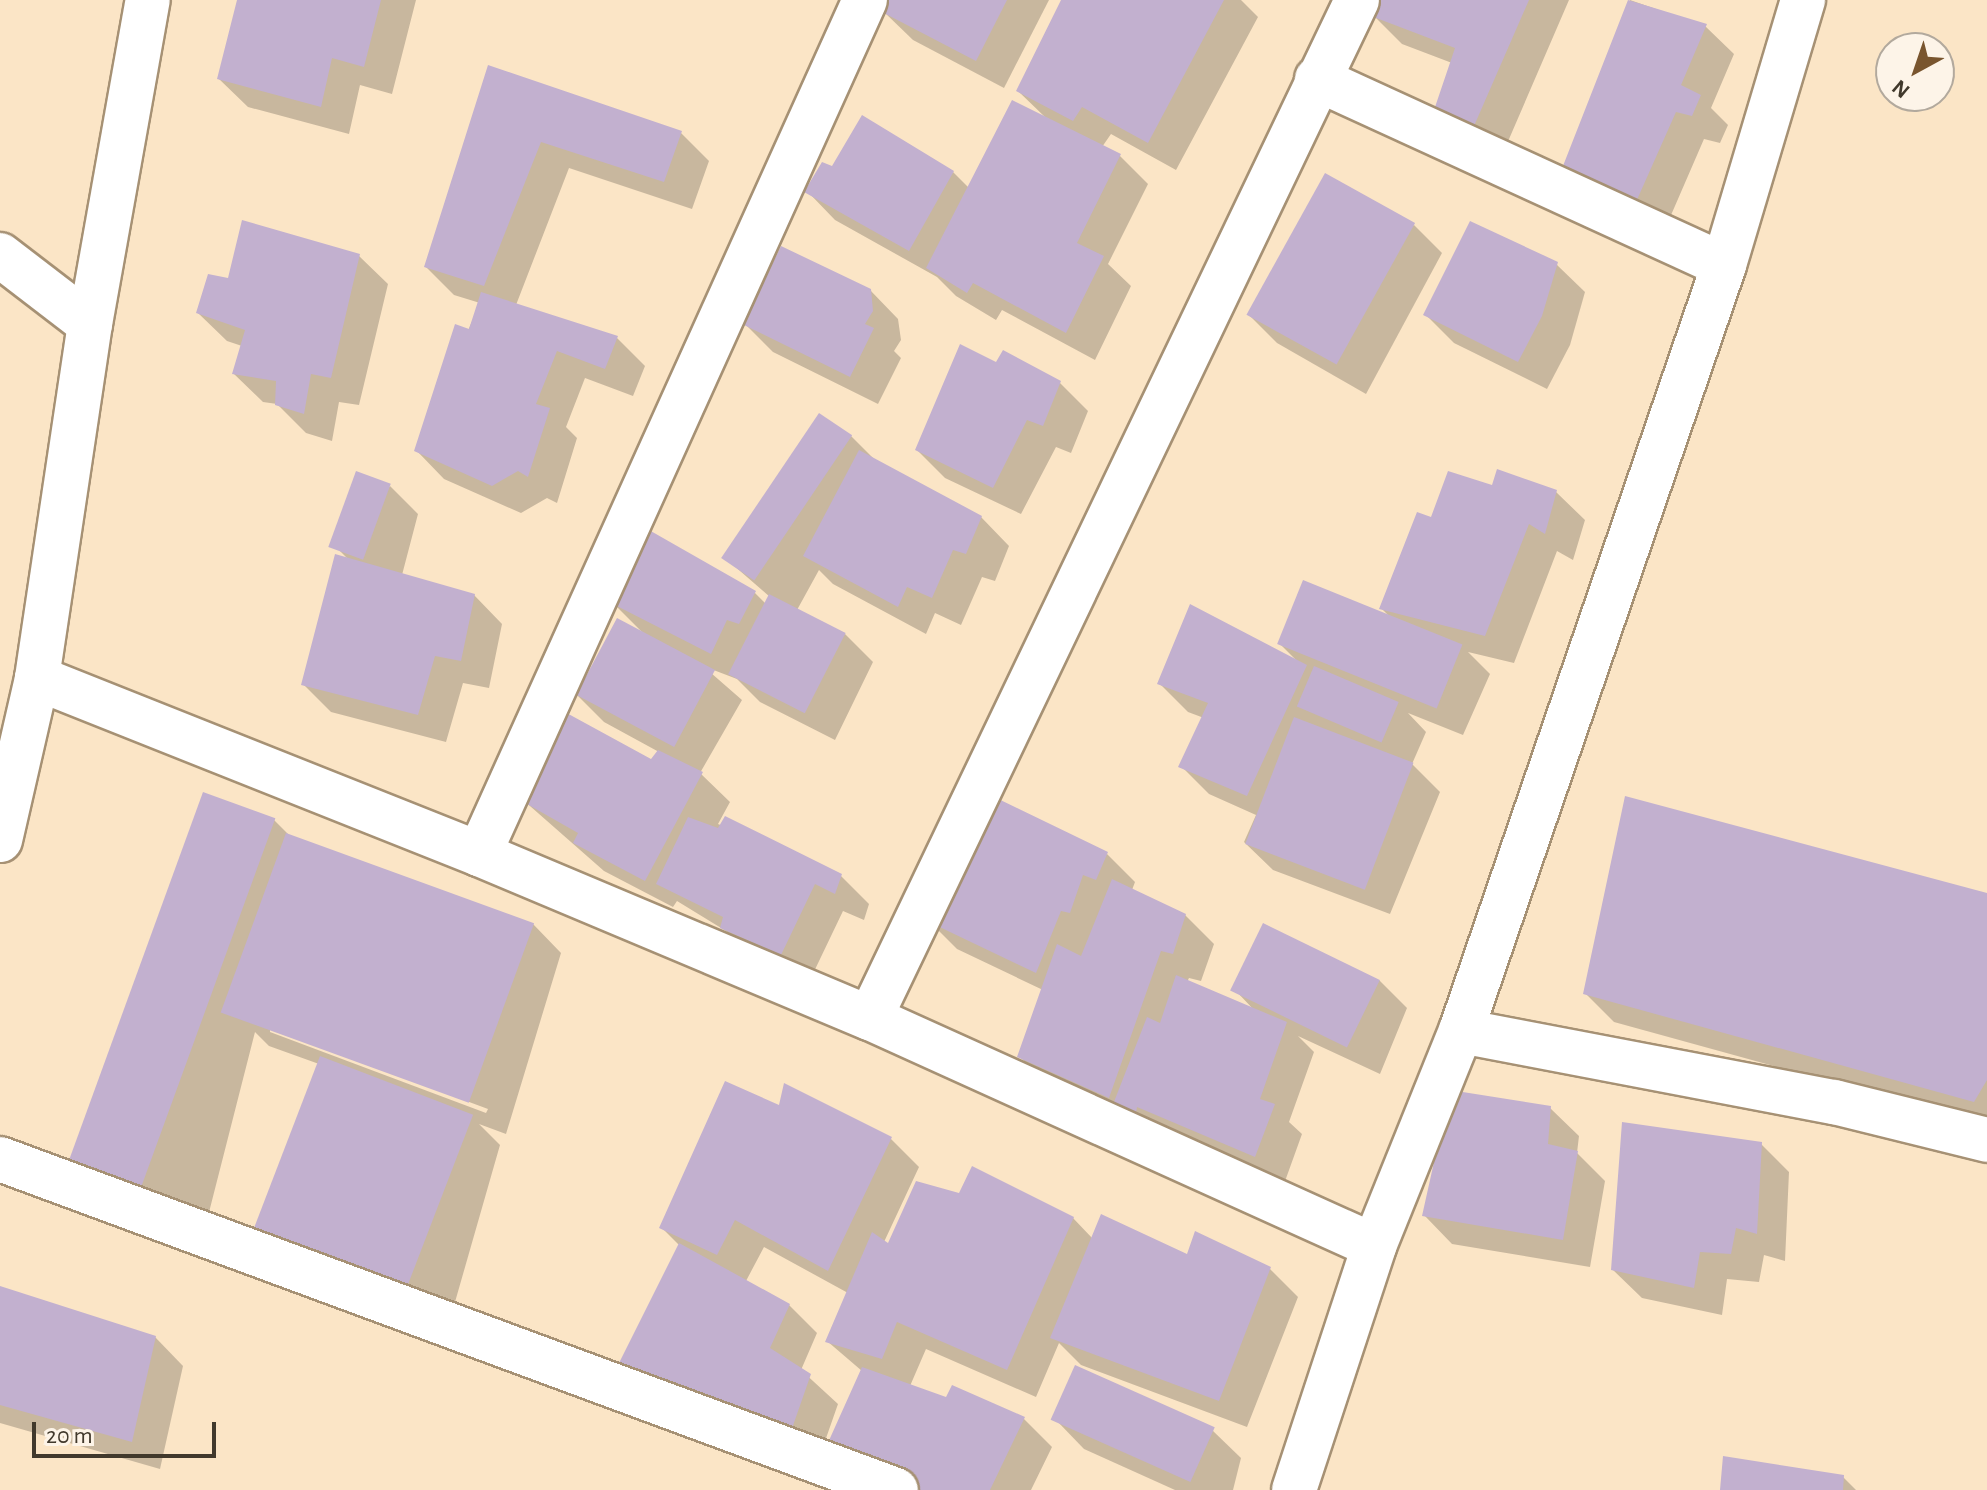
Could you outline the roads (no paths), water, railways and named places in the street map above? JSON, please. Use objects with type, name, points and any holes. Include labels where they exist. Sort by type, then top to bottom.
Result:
[{"type":"street","points":[[0,840],[37,678],[90,324],[148,0]]},
{"type":"street","points":[[479,854],[865,0]]},
{"type":"street","points":[[870,1018],[1357,0]]},
{"type":"street","points":[[1294,1490],[1374,1246],[1461,1031],[1724,265],[1803,0]]},
{"type":"street","points":[[1317,79],[1724,265]]},
{"type":"street","points":[[0,255],[90,324]]},
{"type":"street","points":[[37,678],[479,854],[870,1018],[1374,1246]]},
{"type":"street","points":[[1461,1031],[1834,1102],[1987,1140]]},
{"type":"street","points":[[0,1159],[896,1490]]}]
